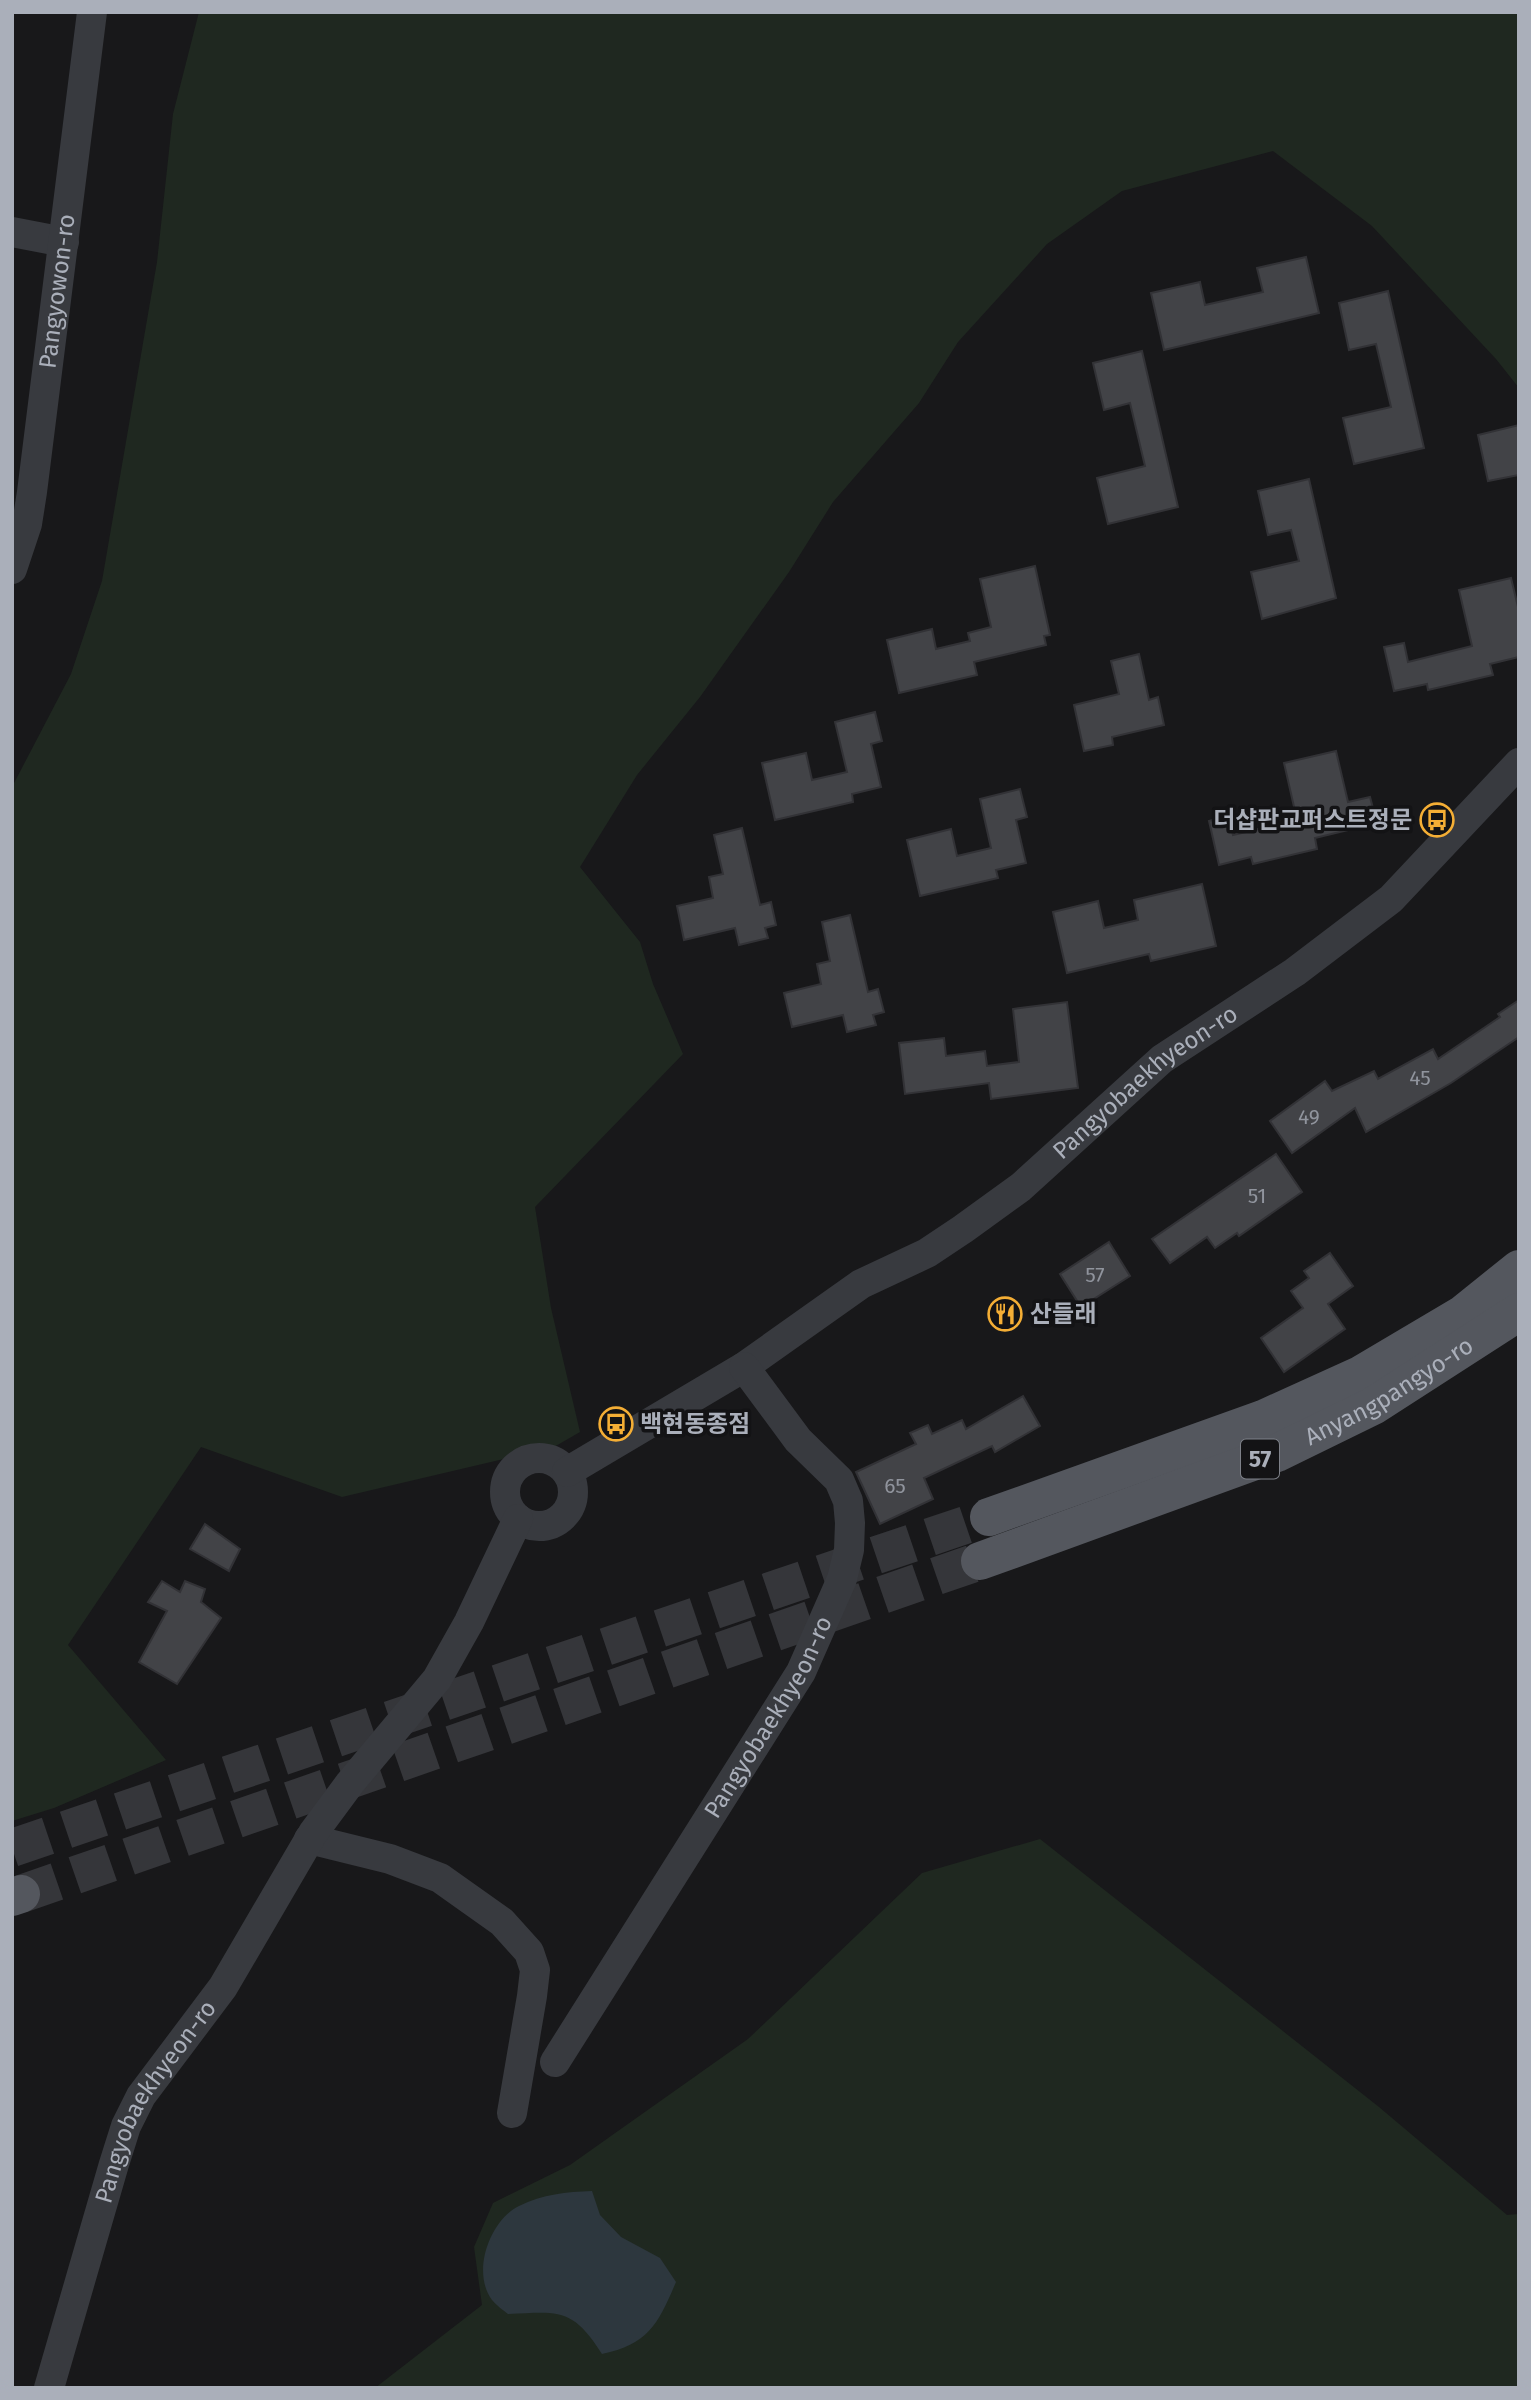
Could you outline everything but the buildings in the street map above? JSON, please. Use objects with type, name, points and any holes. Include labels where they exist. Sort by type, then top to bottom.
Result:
[{"type":"main road","name":"Anyangpangyo-ro","points":[[989,1517],[1263,1419],[1360,1375],[1463,1314],[1519,1269]]},
{"type":"main road","name":"Anyangpangyo-ro","points":[[980,1561],[1277,1453],[1373,1406],[1519,1312]]},
{"type":"street","name":"Pangyowon-ro","points":[[12,569],[27,524],[92,12]]},
{"type":"street","points":[[12,233],[64,242]]},
{"type":"street","name":"Pangyobaekhyeon-ro","points":[[567,1472],[744,1367],[861,1284],[927,1253],[1021,1186],[1162,1059],[1295,972],[1391,899],[1519,763]]},
{"type":"street","name":"Pangyobaekhyeon-ro","points":[[555,2062],[801,1672],[842,1579],[849,1550],[850,1523],[848,1501],[839,1480],[798,1440],[744,1367]]},
{"type":"street","points":[[548,1459],[567,1472],[572,1481],[573,1501],[563,1518],[535,1527],[518,1519],[506,1499],[505,1488],[515,1467],[525,1461],[548,1459]]},
{"type":"street","name":"Pangyobaekhyeon-ro","points":[[49,2388],[126,2126],[159,2070],[199,2022],[223,1987],[309,1839],[350,1783],[437,1679],[469,1622],[518,1519]]},
{"type":"street","points":[[309,1839],[390,1859],[440,1878],[502,1922],[529,1952],[535,1970],[512,2113]]},
{"type":"shaded area","points":[[199,12],[1519,12],[1519,388],[1496,359],[1372,226],[1273,151],[1122,191],[1047,244],[958,342],[919,403],[833,502],[789,572],[700,697],[637,775],[580,867],[640,942],[653,984],[683,1054],[535,1207],[551,1308],[580,1432],[554,1447],[342,1497],[201,1447],[68,1645],[166,1760],[54,1808],[12,1821],[12,787],[71,674],[102,581],[157,262],[173,114]]},
{"type":"shaded area","points":[[1040,1839],[1379,2107],[1507,2215],[1519,2214],[1519,2388],[375,2388],[482,2305],[474,2247],[493,2203],[570,2165],[748,2039],[922,1873]]},
{"type":"shaded area","points":[[592,2191],[600,2215],[621,2237],[660,2258],[676,2282],[650,2330],[631,2344],[602,2354],[573,2320],[552,2313],[508,2314],[492,2300],[483,2275],[492,2235],[509,2213],[519,2206],[546,2196]]},
{"type":"tunnel","points":[[12,1848],[989,1517]]},
{"type":"tunnel","points":[[21,1894],[980,1561]]},
{"type":"place","name":"더샵판교퍼스트정문","points":[[1437,820]]},
{"type":"place","name":"산들래","points":[[1005,1314]]},
{"type":"place","name":"백현동종점","points":[[616,1424]]}]
